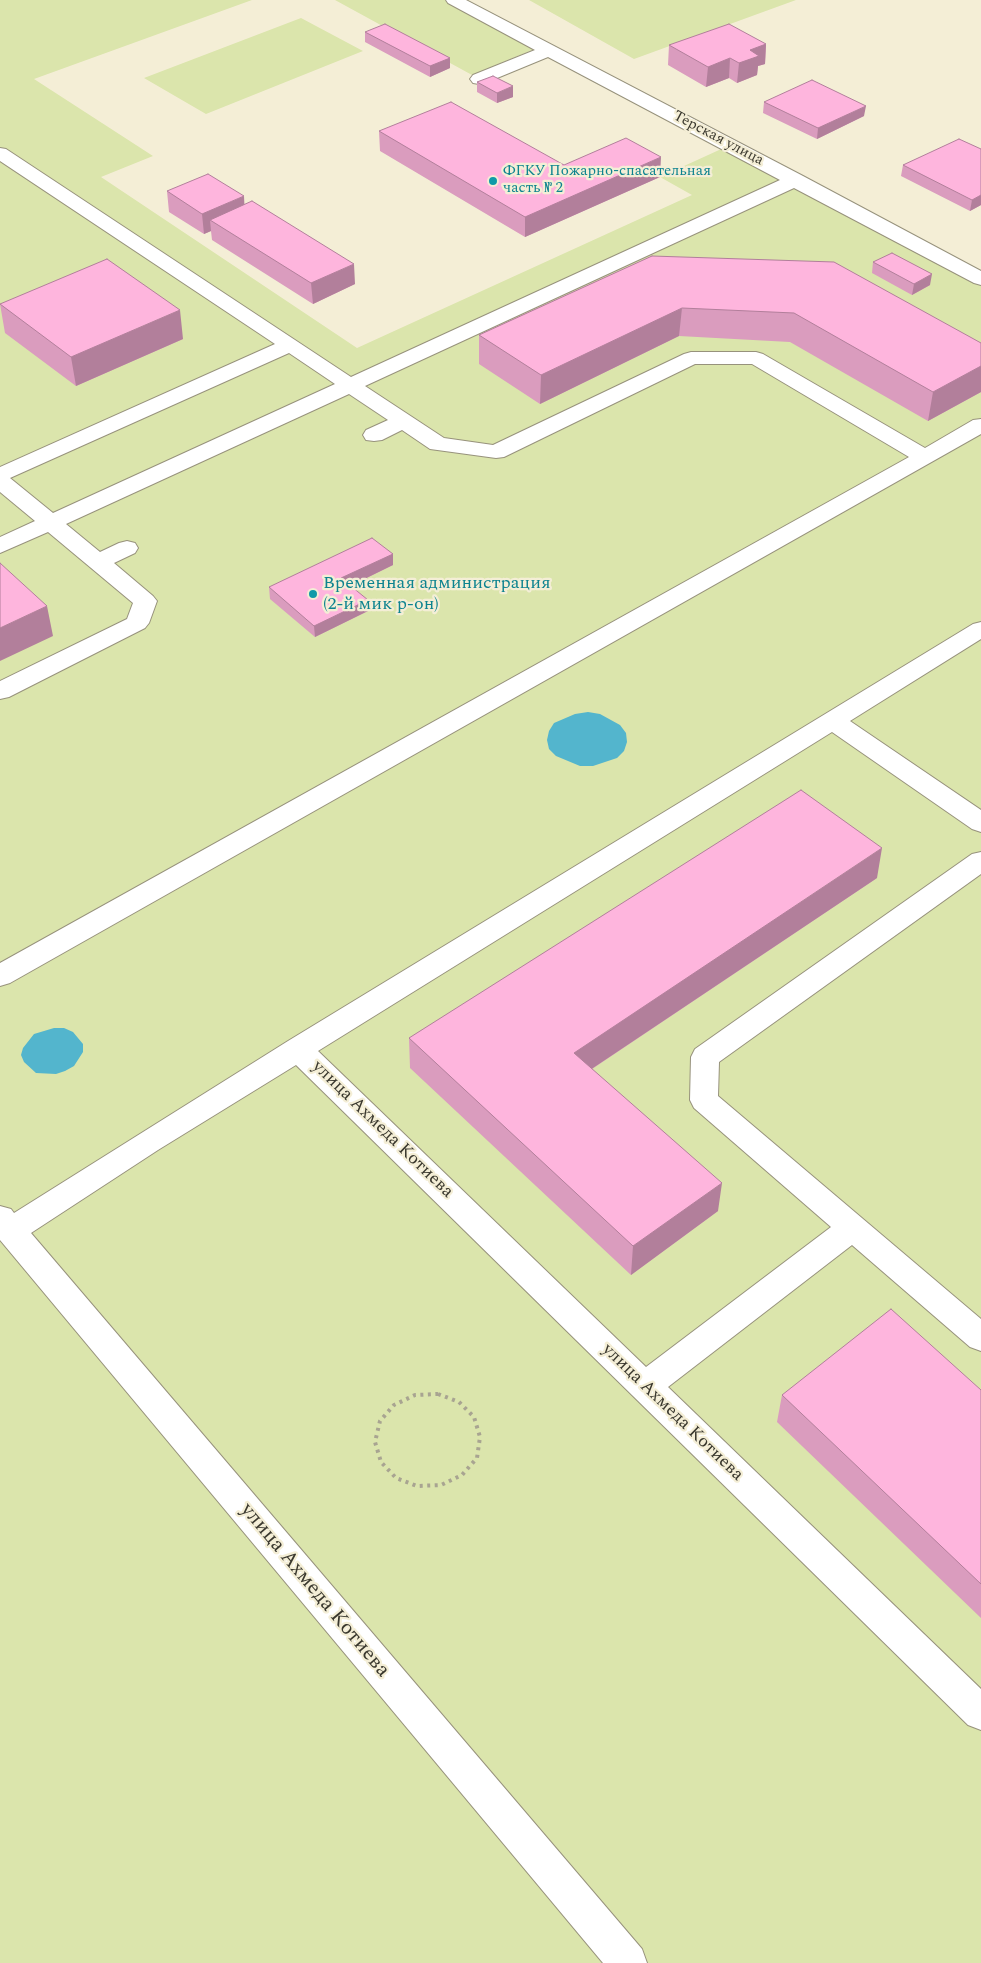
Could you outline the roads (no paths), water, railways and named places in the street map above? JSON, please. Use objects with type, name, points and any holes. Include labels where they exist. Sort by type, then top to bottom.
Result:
[{"type":"street","name":"Терская улица","points":[[454,0],[981,279]]},
{"type":"street","points":[[479,79],[550,50]]},
{"type":"street","points":[[0,153],[438,444],[496,452],[691,358],[756,358],[925,457]]},
{"type":"street","points":[[0,546],[796,180]]},
{"type":"street","points":[[0,475],[290,345]]},
{"type":"street","points":[[374,435],[403,421]]},
{"type":"street","points":[[0,976],[981,425]]},
{"type":"street","points":[[0,481],[145,601],[137,623],[0,691]]},
{"type":"street","points":[[98,562],[127,548]]},
{"type":"street","points":[[5,1225],[148,1142],[981,629]]},
{"type":"street","points":[[834,721],[981,824]]},
{"type":"street","points":[[981,861],[705,1057],[704,1100],[981,1338]]},
{"type":"street","name":"улица Ахмеда Котиева","points":[[298,1050],[981,1713]]},
{"type":"street","name":"улица Ахмеда Котиева","points":[[5,1225],[628,1963]]},
{"type":"street","points":[[645,1386],[853,1228]]},
{"type":"water","points":[[588,712],[600,714],[620,725],[626,733],[627,742],[624,751],[617,758],[593,766],[580,766],[556,756],[549,749],[547,740],[549,731],[554,723],[575,714]]},
{"type":"water","points":[[54,1028],[64,1028],[73,1032],[83,1044],[83,1052],[74,1066],[65,1071],[56,1074],[36,1073],[24,1062],[21,1055],[23,1048],[34,1034]]},
{"type":"place","name":"ФГКУ Пожарно-спасательная часть № 2","points":[[493,181]]},
{"type":"place","name":"Временная администрация (2-й мик р-он)","points":[[313,594]]}]
